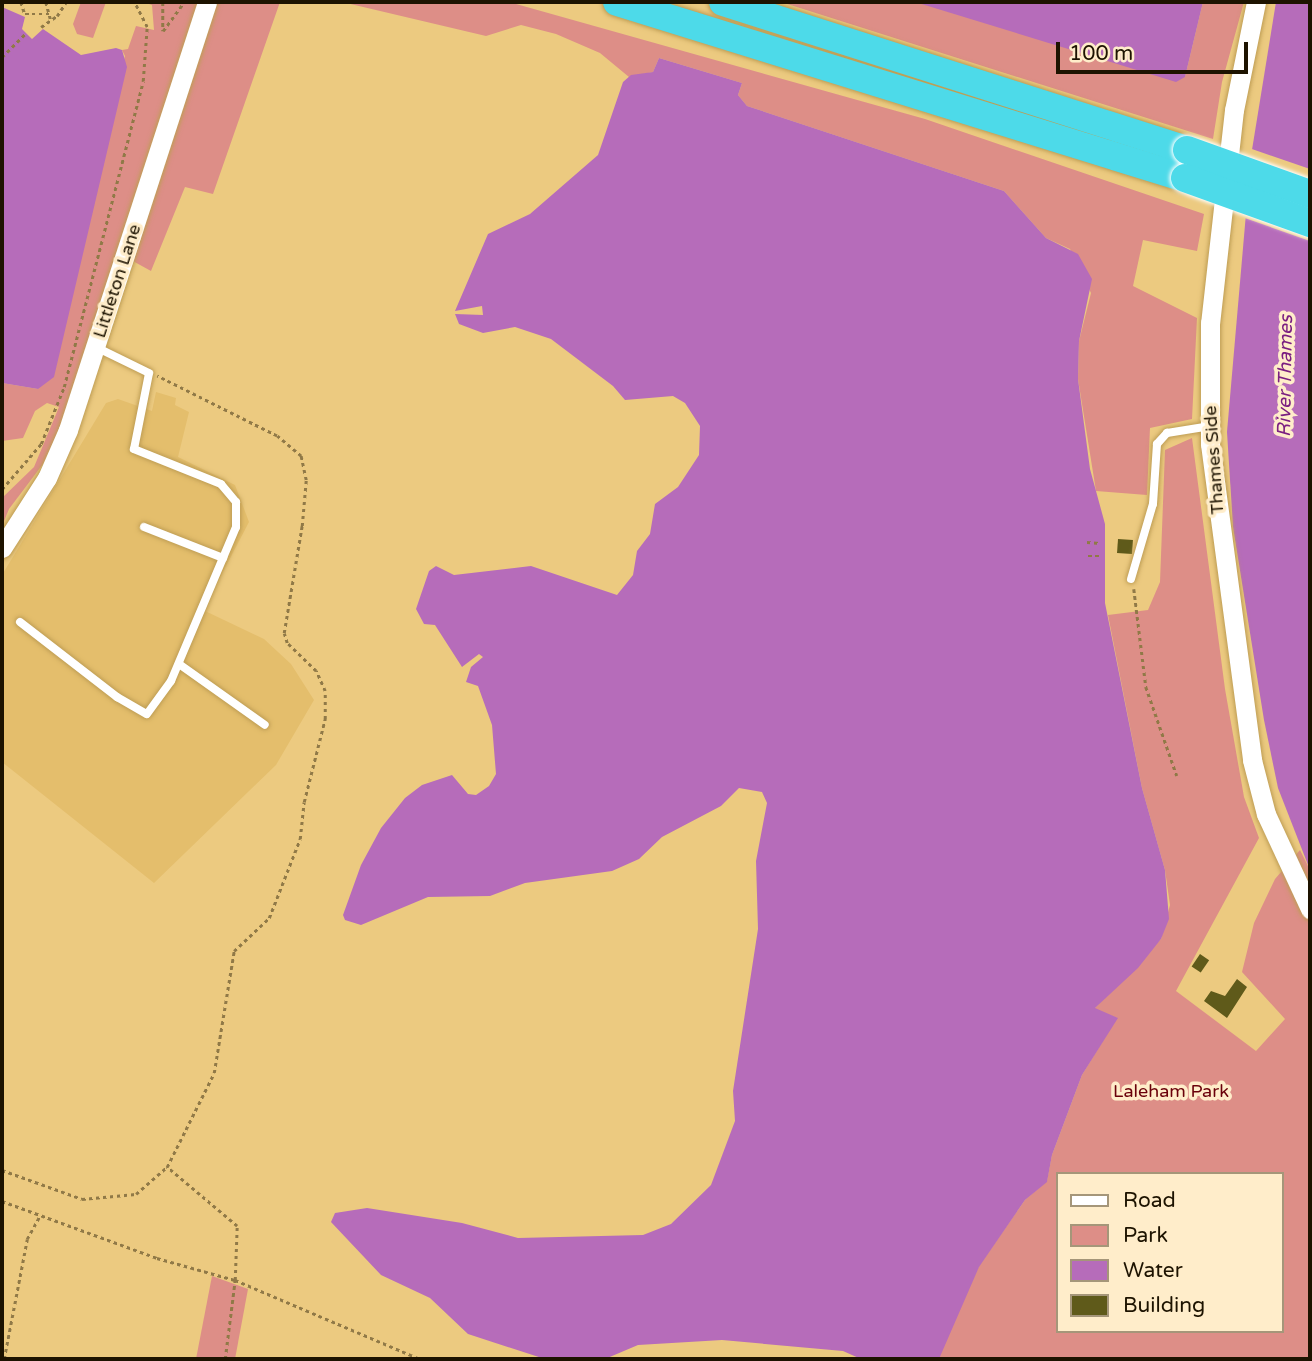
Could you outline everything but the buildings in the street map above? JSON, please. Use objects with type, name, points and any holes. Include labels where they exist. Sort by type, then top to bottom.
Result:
[{"type":"highway","points":[[617,2],[1186,164],[1310,194]]},
{"type":"highway","points":[[723,2],[887,50],[1186,164],[1310,223]]},
{"type":"street","name":"Littleton Lane","points":[[2,546],[47,478],[96,347],[207,2]]},
{"type":"street","name":"Thames Side","points":[[1256,2],[1234,110],[1210,323],[1210,426],[1215,503],[1252,760],[1266,814],[1310,909]]},
{"type":"lane","points":[[20,622],[141,712],[154,709],[179,664],[236,527],[233,496],[221,484],[134,449],[149,373],[96,347]]},
{"type":"lane","points":[[1131,579],[1153,503],[1157,444],[1167,433],[1210,426]]},
{"type":"lane","points":[[144,527],[223,558]]},
{"type":"lane","points":[[179,664],[265,724]]},
{"type":"path","points":[[21,2],[25,14],[49,14]]},
{"type":"path","points":[[46,2],[51,21]]},
{"type":"path","points":[[41,27],[51,21],[66,2]]},
{"type":"path","points":[[2,489],[41,444],[64,387],[142,81],[147,27],[134,2]]},
{"type":"path","points":[[163,2],[163,32],[184,2]]},
{"type":"path","points":[[2,57],[26,33]]},
{"type":"path","points":[[2,1170],[82,1199],[136,1194],[167,1167],[214,1073],[234,951],[269,918],[300,839],[304,802],[325,719],[325,691],[317,671],[287,643],[284,634],[302,526],[306,480],[301,456],[277,436],[149,373]]},
{"type":"path","points":[[1087,542],[1100,543]]},
{"type":"path","points":[[1088,556],[1099,556]]},
{"type":"path","points":[[1131,579],[1138,602],[1146,687],[1177,776]]},
{"type":"path","points":[[167,1167],[237,1226],[235,1280],[225,1359]]},
{"type":"path","points":[[2,1201],[157,1258],[235,1280],[420,1359]]},
{"type":"path","points":[[4,1359],[27,1239],[40,1216]]},
{"type":"shaded area","points":[[156,392],[176,398],[175,405],[189,412],[178,457],[235,485],[249,522],[203,610],[264,639],[291,664],[314,700],[276,765],[154,883],[2,762],[2,575],[106,403],[118,399],[152,411]]},
{"type":"green space","points":[[81,2],[106,2],[93,38],[77,34],[73,24]]},
{"type":"green space","points":[[143,2],[198,2],[64,419],[43,464],[9,509],[2,526],[2,498],[34,467],[59,407],[47,403],[35,411],[23,438],[2,441],[2,383],[38,389],[125,56],[122,50],[128,49],[136,26],[154,30],[152,5]]},
{"type":"green space","points":[[217,2],[280,2],[213,194],[185,187],[151,271],[131,260]]},
{"type":"green space","points":[[342,2],[509,2],[925,119],[1204,214],[1197,251],[1143,240],[1133,286],[1197,318],[1192,419],[1150,428],[1147,495],[1096,491],[1078,379],[1079,341],[1091,293],[1070,249],[1046,238],[1004,191],[747,106],[738,95],[742,83],[659,58],[653,72],[629,77],[600,53],[556,34],[521,25],[486,36]]},
{"type":"green space","points":[[781,2],[916,2],[1185,77],[1203,2],[1244,2],[1222,82],[1213,139]]},
{"type":"green space","name":"Laleham Park","points":[[1192,438],[1225,689],[1244,797],[1259,838],[1176,991],[1256,1051],[1285,1019],[1242,972],[1254,923],[1275,879],[1300,850],[1310,870],[1310,1359],[936,1359],[979,1266],[1025,1200],[1047,1181],[1052,1155],[1082,1075],[1117,1018],[1094,1009],[1161,939],[1170,905],[1165,870],[1142,788],[1108,615],[1148,610],[1160,582],[1165,450]]},
{"type":"green space","points":[[212,1276],[248,1289],[235,1359],[196,1359]]},
{"type":"water","points":[[915,2],[1203,2],[1185,77],[1176,82]]},
{"type":"water","name":"River Thames","points":[[1276,2],[1310,2],[1310,870],[1278,788],[1264,720],[1233,527],[1227,432],[1251,156]]},
{"type":"water","points":[[2,7],[25,17],[22,29],[32,39],[43,29],[81,55],[116,48],[122,50],[127,67],[54,377],[38,389],[2,383]]},
{"type":"water","points":[[659,58],[742,83],[738,95],[747,106],[1004,191],[1046,238],[1078,254],[1092,279],[1079,341],[1078,379],[1090,469],[1105,524],[1105,603],[1142,788],[1165,870],[1169,919],[1161,939],[1138,968],[1095,1008],[1118,1018],[1082,1075],[1052,1155],[1047,1182],[1025,1200],[979,1267],[939,1359],[861,1359],[843,1351],[722,1340],[638,1345],[605,1359],[545,1359],[468,1334],[430,1298],[381,1275],[331,1222],[335,1213],[367,1208],[462,1223],[518,1238],[643,1235],[671,1224],[711,1185],[735,1121],[733,1091],[758,929],[756,861],[767,803],[762,792],[739,788],[721,806],[662,837],[639,859],[612,871],[525,883],[490,896],[428,897],[361,925],[345,920],[343,915],[361,865],[381,828],[405,798],[422,785],[452,775],[468,794],[476,795],[489,786],[496,774],[492,725],[478,686],[466,682],[471,667],[483,657],[479,654],[462,667],[435,625],[424,624],[416,609],[429,571],[436,566],[454,575],[531,566],[617,595],[633,575],[637,551],[650,534],[655,504],[678,487],[699,455],[700,426],[685,403],[673,396],[625,400],[613,386],[551,339],[515,327],[483,333],[459,324],[455,314],[483,315],[482,306],[455,311],[488,234],[530,214],[598,155],[623,82],[631,75],[653,72]]},
{"type":"pier","points":[[1249,148],[1310,169],[1310,241],[1242,217]]}]
